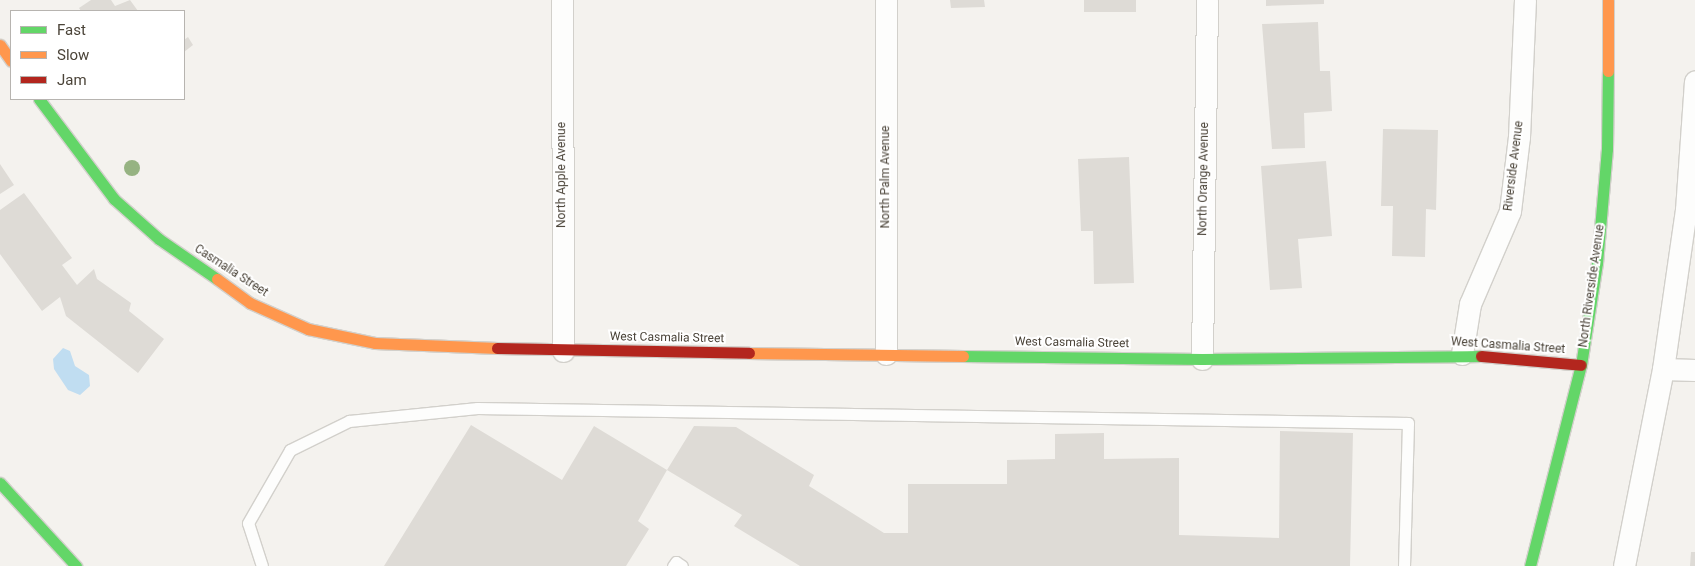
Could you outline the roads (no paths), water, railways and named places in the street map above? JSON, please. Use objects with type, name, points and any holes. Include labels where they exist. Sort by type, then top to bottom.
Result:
[{"type":"main road","name":"North Riverside Avenue","points":[[1530,566],[1581,365],[1597,263],[1607,149],[1608,0]]},
{"type":"main road","points":[[0,45],[10,60]]},
{"type":"main road","name":"Casmalia Street","points":[[40,100],[114,199],[159,239],[250,303],[308,329],[375,343],[563,351]]},
{"type":"main road","name":"West Casmalia Street","points":[[563,351],[1202,359],[1462,354],[1581,365]]},
{"type":"main road","points":[[0,483],[76,566]]},
{"type":"street","name":"North Apple Avenue","points":[[562,0],[563,351]]},
{"type":"street","name":"North Palm Avenue","points":[[886,0],[886,354]]},
{"type":"street","name":"North Orange Avenue","points":[[1202,359],[1207,0]]},
{"type":"street","name":"Riverside Avenue","points":[[1462,354],[1470,304],[1510,211],[1519,137],[1524,0]]},
{"type":"street","points":[[1624,566],[1663,369],[1686,210],[1695,81]]},
{"type":"street","points":[[1663,369],[1695,370]]},
{"type":"lane","points":[[262,566],[248,523],[290,450],[349,421],[477,408],[1408,423],[1404,566]]},
{"type":"lane","points":[[673,566],[676,562],[682,566]]},
{"type":"water","points":[[63,348],[70,351],[75,366],[89,375],[90,386],[80,395],[68,390],[54,369],[53,359]]}]
